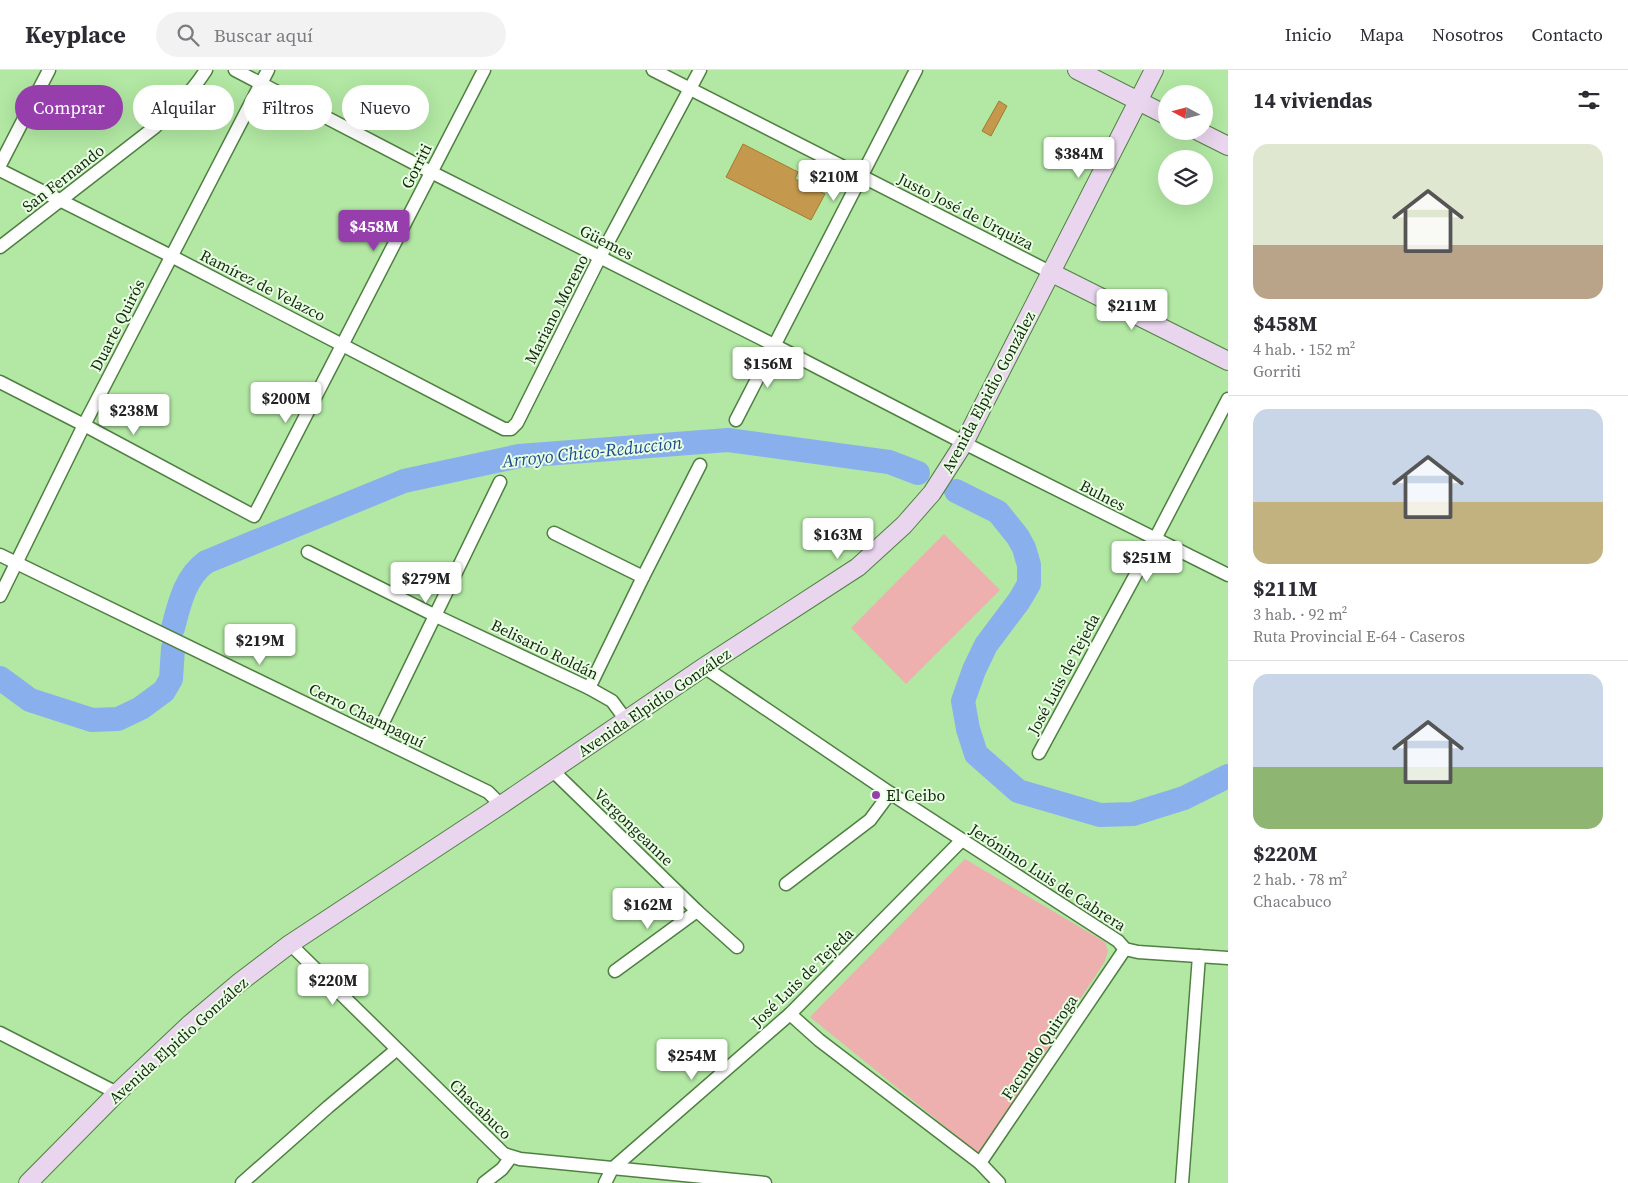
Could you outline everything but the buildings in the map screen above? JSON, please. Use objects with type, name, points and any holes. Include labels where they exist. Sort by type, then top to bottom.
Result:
[{"type":"main road","points":[[1077,70],[1158,111]]},
{"type":"main road","name":"Avenida Elpidio González","points":[[28,1183],[117,1093],[190,1025],[240,982],[290,944],[501,805],[704,667],[858,567],[904,525],[932,493],[964,443],[1154,70]]},
{"type":"main road","points":[[1213,138],[1228,146]]},
{"type":"main road","points":[[1050,272],[1228,361]]},
{"type":"street","points":[[0,166],[49,70]]},
{"type":"street","name":"San Fernando","points":[[0,247],[155,127],[178,106],[206,70]]},
{"type":"street","name":"Güemes","points":[[235,70],[431,172],[964,443]]},
{"type":"street","name":"Duarte Quirós","points":[[0,596],[84,425],[268,70]]},
{"type":"street","name":"Gorriti","points":[[84,425],[254,516],[484,70]]},
{"type":"street","name":"Justo José de Urquiza","points":[[653,70],[1050,272]]},
{"type":"street","name":"Mariano Moreno","points":[[511,429],[516,423],[600,258],[700,70]]},
{"type":"street","points":[[736,420],[776,346],[916,70]]},
{"type":"street","name":"Ramírez de Velazco","points":[[0,170],[171,256],[504,429],[511,429]]},
{"type":"street","points":[[0,382],[84,425]]},
{"type":"street","name":"José Luis de Tejeda","points":[[1039,753],[1155,539],[1228,398]]},
{"type":"street","name":"Bulnes","points":[[964,443],[1228,575]]},
{"type":"street","points":[[589,688],[700,466]]},
{"type":"street","points":[[376,737],[500,482]]},
{"type":"street","points":[[554,533],[643,577]]},
{"type":"street","name":"Belisario Roldán","points":[[308,552],[436,616],[589,688],[612,701],[626,720]]},
{"type":"street","name":"Cerro Champaquí","points":[[0,555],[488,792],[501,805]]},
{"type":"street","name":"Jerónimo Luis de Cabrera","points":[[704,667],[890,793],[1118,941],[1125,949],[1138,952],[1228,958]]},
{"type":"street","name":"Vergongeanne","points":[[552,770],[697,911],[737,947]]},
{"type":"street","points":[[786,884],[870,820],[890,793]]},
{"type":"street","name":"José Luis de Tejeda","points":[[612,1169],[790,1014],[962,840]]},
{"type":"street","points":[[615,971],[697,911]]},
{"type":"street","name":"Chacabuco","points":[[290,944],[504,1154],[511,1157],[612,1169],[765,1183]]},
{"type":"street","name":"Facundo Quiroga","points":[[980,1163],[1125,949]]},
{"type":"street","points":[[1182,1183],[1199,956]]},
{"type":"street","points":[[790,1014],[819,1040],[980,1163],[999,1183]]},
{"type":"street","points":[[0,1033],[117,1093]]},
{"type":"street","points":[[242,1183],[328,1106],[396,1050]]},
{"type":"street","points":[[484,1183],[502,1169],[511,1157]]},
{"type":"street","points":[[605,1183],[612,1169]]},
{"type":"shaded area","points":[[944,534],[1000,590],[906,684],[851,628]]},
{"type":"shaded area","points":[[965,859],[1105,942],[1108,951],[1105,961],[979,1154],[810,1017]]},
{"type":"waterway","name":"Arroyo Chico-Reduccion","points":[[173,628],[188,583],[206,562],[404,481],[519,456],[728,440],[889,462],[918,473]]},
{"type":"waterway","name":"Arroyo Chico-Reduccion","points":[[956,491],[998,512],[1018,537],[1024,548],[1029,565],[1029,584],[1019,601],[986,645],[974,670],[963,701],[968,729],[976,754],[1018,791],[1100,815],[1133,814],[1184,798],[1228,776]]},
{"type":"waterway","name":"Arroyo Chico-Reduccion","points":[[0,678],[30,700],[92,720],[118,719],[141,708],[164,691],[171,679],[173,648]]},
{"type":"place","name":"El Ceibo","points":[[876,795]]}]
